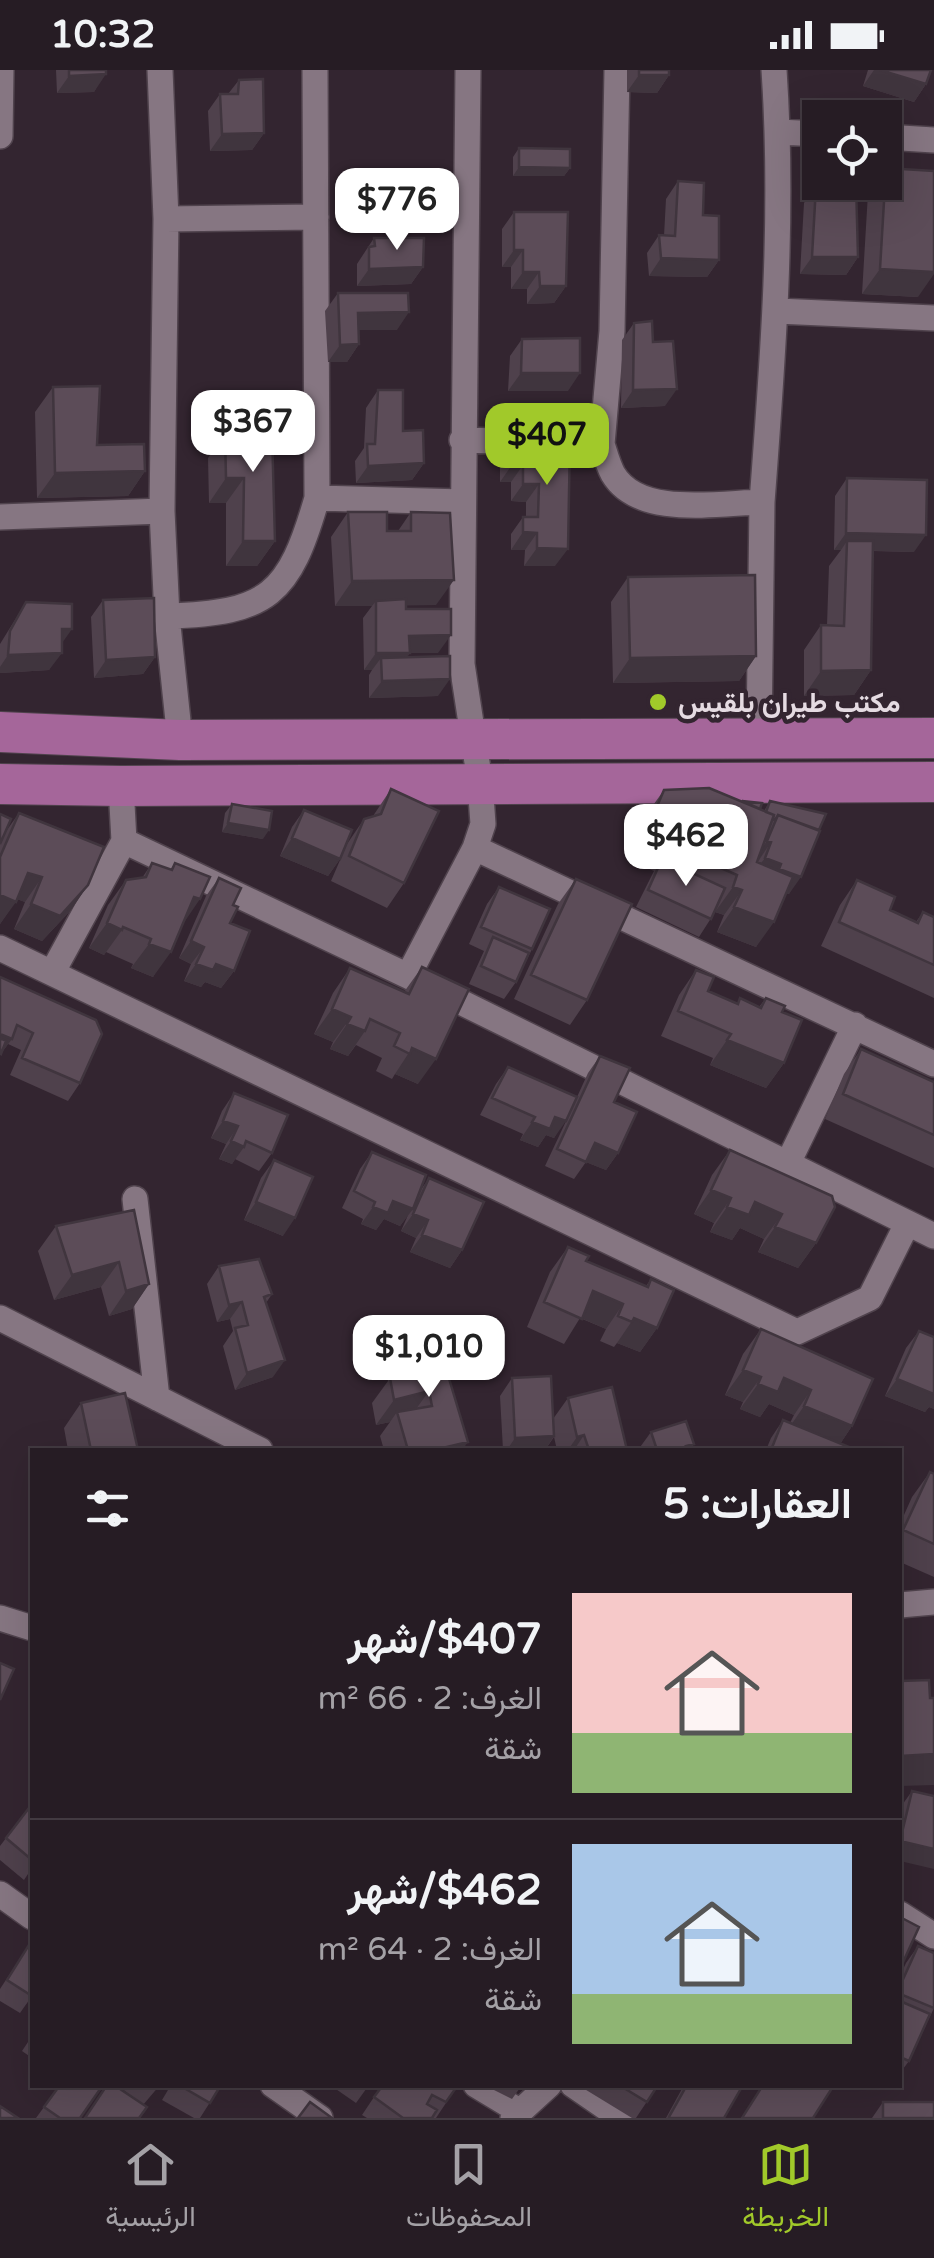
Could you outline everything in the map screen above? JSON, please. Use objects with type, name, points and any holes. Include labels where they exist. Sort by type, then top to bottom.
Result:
[{"type":"main road","points":[[0,732],[180,740],[934,738]]},
{"type":"main road","points":[[0,784],[934,782]]},
{"type":"street","points":[[0,70],[0,136]]},
{"type":"street","points":[[160,70],[166,218],[162,511],[167,616],[180,740]]},
{"type":"street","points":[[167,616],[218,614],[257,603],[286,578],[303,545],[317,498],[315,70]]},
{"type":"street","points":[[408,976],[475,848],[482,824],[480,782],[462,664],[468,70]]},
{"type":"street","points":[[617,70],[612,331],[602,444],[614,475],[630,493],[653,504],[762,502]]},
{"type":"street","points":[[759,738],[762,502],[777,311],[778,132],[774,70]]},
{"type":"street","points":[[778,132],[802,133]]},
{"type":"street","points":[[902,138],[934,140]]},
{"type":"street","points":[[166,218],[316,218]]},
{"type":"street","points":[[777,311],[934,318]]},
{"type":"street","points":[[462,440],[602,444]]},
{"type":"street","points":[[317,498],[464,502]]},
{"type":"street","points":[[0,516],[162,511]]},
{"type":"street","points":[[52,973],[124,841],[121,786]]},
{"type":"street","points":[[124,841],[408,976],[934,1236]]},
{"type":"street","points":[[475,848],[934,1064]]},
{"type":"street","points":[[0,948],[797,1332],[870,1298],[907,1224]]},
{"type":"street","points":[[788,1164],[855,1025]]},
{"type":"street","points":[[135,1199],[157,1398]]},
{"type":"street","points":[[0,1318],[256,1448]]},
{"type":"street","points":[[902,1605],[934,1602]]},
{"type":"street","points":[[0,1618],[30,1627]]},
{"type":"street","points":[[0,1894],[30,1916]]},
{"type":"street","points":[[902,1915],[934,1936]]},
{"type":"street","points":[[277,2088],[320,2118]]},
{"type":"street","points":[[480,2088],[516,2115],[546,2088]]},
{"type":"street","points":[[576,2088],[621,2118]]},
{"type":"building","points":[[69,70],[106,70],[106,74],[69,76]]},
{"type":"building","points":[[639,70],[669,70],[669,75],[639,75]]},
{"type":"building","points":[[880,70],[931,70],[926,84]]},
{"type":"building","points":[[263,79],[264,133],[222,134],[220,94],[238,94],[239,80]]},
{"type":"building","points":[[519,148],[570,149],[570,168],[519,167]]},
{"type":"building","points":[[902,169],[934,171],[934,272],[880,269],[884,200],[902,200]]},
{"type":"building","points":[[678,181],[704,183],[703,215],[719,216],[719,260],[661,258],[659,235],[675,236]]},
{"type":"building","points":[[815,200],[856,200],[858,257],[812,257]]},
{"type":"building","points":[[514,212],[568,212],[566,286],[540,286],[539,272],[523,272],[523,250],[514,250]]},
{"type":"building","points":[[374,238],[424,238],[423,267],[369,269],[369,247],[375,246]]},
{"type":"building","points":[[338,293],[408,293],[409,312],[358,313],[359,344],[340,345]]},
{"type":"building","points":[[652,321],[653,342],[673,341],[677,389],[633,390],[634,323]]},
{"type":"building","points":[[580,338],[580,373],[521,373],[522,339]]},
{"type":"building","points":[[100,386],[97,445],[144,444],[145,471],[55,473],[53,387]]},
{"type":"building","points":[[378,390],[403,390],[403,431],[423,430],[424,463],[368,466],[367,444],[375,444]]},
{"type":"building","points":[[257,411],[257,431],[272,432],[275,541],[243,541],[244,478],[226,478],[225,433],[234,433],[234,412]]},
{"type":"building","points":[[513,438],[570,440],[568,549],[537,548],[537,533],[523,532],[523,517],[538,517],[539,484],[523,484],[523,465],[512,465]]},
{"type":"building","points":[[847,478],[927,480],[926,535],[846,533]]},
{"type":"building","points":[[348,512],[387,512],[387,531],[411,531],[411,512],[450,513],[454,580],[352,581]]},
{"type":"building","points":[[847,541],[873,541],[871,670],[821,671],[821,625],[844,626]]},
{"type":"building","points":[[755,575],[756,656],[630,658],[628,577]]},
{"type":"building","points":[[154,598],[155,657],[106,660],[103,600]]},
{"type":"building","points":[[406,599],[406,609],[451,609],[451,635],[409,636],[410,653],[376,653],[376,601]]},
{"type":"building","points":[[26,602],[72,604],[72,629],[62,629],[62,653],[8,655],[10,631]]},
{"type":"building","points":[[450,656],[450,679],[382,681],[381,658]]},
{"type":"building","points":[[709,788],[774,815],[757,862],[793,877],[774,922],[734,907],[742,890],[733,887],[737,875],[645,835],[664,790]]},
{"type":"building","points":[[391,789],[439,811],[404,883],[349,856],[364,819],[381,814]]},
{"type":"building","points":[[770,801],[826,814],[819,830],[778,815],[775,820],[774,815],[766,812]]},
{"type":"building","points":[[232,804],[272,811],[269,830],[228,823]]},
{"type":"building","points":[[304,810],[352,830],[340,859],[292,838]]},
{"type":"building","points":[[19,813],[104,847],[88,885],[60,916],[31,904],[42,877],[28,873],[16,902],[0,895],[0,857]]},
{"type":"building","points":[[0,814],[11,819],[0,844]]},
{"type":"building","points":[[778,815],[820,831],[801,877],[779,869],[781,864],[765,858],[771,842],[767,841]]},
{"type":"building","points":[[662,859],[725,888],[711,919],[648,890]]},
{"type":"building","points":[[152,863],[172,870],[175,863],[210,877],[200,899],[194,897],[171,952],[149,944],[151,939],[107,923],[126,880],[146,877]]},
{"type":"building","points":[[219,878],[241,888],[230,923],[250,931],[234,971],[216,964],[213,970],[196,964],[204,947],[191,941]]},
{"type":"building","points":[[576,879],[632,904],[587,1000],[531,975]]},
{"type":"building","points":[[857,880],[895,897],[890,910],[918,923],[923,912],[934,917],[934,965],[839,922]]},
{"type":"building","points":[[499,887],[550,909],[532,949],[481,927]]},
{"type":"building","points":[[493,937],[529,953],[516,982],[481,966]]},
{"type":"building","points":[[422,967],[469,989],[436,1059],[412,1048],[410,1054],[394,1046],[400,1033],[370,1019],[365,1031],[347,1024],[351,1017],[332,1009],[350,968],[409,994]]},
{"type":"building","points":[[696,970],[714,977],[708,991],[738,1004],[740,998],[761,1008],[766,998],[785,1006],[782,1012],[802,1020],[784,1063],[727,1040],[731,1034],[678,1011]]},
{"type":"building","points":[[0,977],[96,1020],[102,1034],[80,1083],[22,1058],[33,1033],[17,1025],[12,1039],[0,1034]]},
{"type":"building","points":[[861,1049],[934,1082],[934,1135],[843,1094]]},
{"type":"building","points":[[600,1056],[630,1068],[614,1102],[637,1112],[618,1153],[595,1143],[586,1162],[557,1149]]},
{"type":"building","points":[[508,1067],[577,1097],[566,1121],[555,1117],[550,1129],[532,1122],[535,1117],[492,1098]]},
{"type":"building","points":[[234,1093],[288,1115],[272,1153],[246,1141],[244,1147],[231,1141],[238,1126],[223,1121]]},
{"type":"building","points":[[730,1150],[832,1196],[835,1207],[816,1243],[775,1227],[782,1214],[755,1202],[749,1215],[727,1207],[731,1198],[711,1190]]},
{"type":"building","points":[[372,1152],[426,1175],[413,1209],[393,1201],[388,1213],[373,1207],[375,1202],[354,1191]]},
{"type":"building","points":[[274,1160],[313,1177],[295,1218],[256,1202]]},
{"type":"building","points":[[429,1178],[484,1202],[462,1250],[422,1235],[428,1220],[413,1214]]},
{"type":"building","points":[[134,1210],[149,1284],[126,1291],[119,1262],[72,1275],[56,1226]]},
{"type":"building","points":[[568,1247],[589,1256],[586,1261],[648,1287],[651,1279],[674,1290],[657,1328],[618,1316],[623,1304],[593,1291],[582,1319],[544,1302]]},
{"type":"building","points":[[259,1259],[272,1294],[264,1297],[285,1360],[247,1373],[235,1328],[248,1325],[242,1302],[229,1305],[219,1266]]},
{"type":"building","points":[[761,1329],[873,1379],[852,1426],[804,1406],[811,1390],[784,1378],[778,1392],[758,1384],[761,1377],[743,1370]]},
{"type":"building","points":[[919,1331],[934,1337],[934,1394],[897,1379]]},
{"type":"building","points":[[436,1335],[468,1442],[442,1448],[407,1448],[397,1412],[432,1406],[429,1391],[394,1400],[390,1378],[411,1373],[402,1347]]},
{"type":"building","points":[[551,1376],[554,1436],[515,1438],[512,1378]]},
{"type":"building","points":[[612,1387],[627,1448],[588,1448],[584,1435],[577,1437],[568,1398]]},
{"type":"building","points":[[125,1393],[138,1448],[91,1448],[81,1403]]},
{"type":"building","points":[[783,1420],[849,1447],[849,1448],[772,1448]]},
{"type":"building","points":[[686,1421],[694,1444],[687,1448],[656,1448],[651,1432]]},
{"type":"building","points":[[930,1472],[934,1474],[934,1544],[903,1530]]},
{"type":"building","points":[[0,1663],[14,1669],[0,1700]]},
{"type":"building","points":[[929,1680],[930,1698],[934,1698],[934,1754],[902,1756],[902,1681]]},
{"type":"building","points":[[912,1791],[934,1796],[934,1849],[902,1841]]},
{"type":"building","points":[[30,1807],[30,1858],[6,1838]]},
{"type":"building","points":[[902,1918],[919,1927],[902,1965]]},
{"type":"building","points":[[30,1943],[30,1995],[7,1980]]},
{"type":"building","points":[[918,1946],[934,1953],[934,2008],[902,1995],[902,1982]]},
{"type":"building","points":[[902,2002],[930,2014],[909,2061],[902,2058]]},
{"type":"building","points":[[58,2088],[101,2088],[80,2118],[60,2118],[44,2107]]},
{"type":"building","points":[[105,2088],[118,2088],[147,2107],[139,2118],[85,2118]]},
{"type":"building","points":[[184,2088],[219,2088],[210,2103]]},
{"type":"building","points":[[381,2088],[456,2088],[446,2102],[432,2095],[427,2104],[437,2110],[432,2118],[403,2118],[374,2097]]},
{"type":"building","points":[[624,2088],[656,2088],[647,2102]]},
{"type":"building","points":[[685,2088],[741,2088],[724,2118],[669,2117]]},
{"type":"building","points":[[761,2088],[832,2088],[813,2118],[742,2118]]},
{"type":"building","points":[[310,2102],[332,2118],[298,2118]]},
{"type":"building","points":[[883,2102],[934,2102],[934,2118],[883,2118]]},
{"type":"building","points":[[0,2106],[18,2118],[0,2118]]},
{"type":"place","name":"مكتب طيران بلقيس","points":[[658,702]]}]
